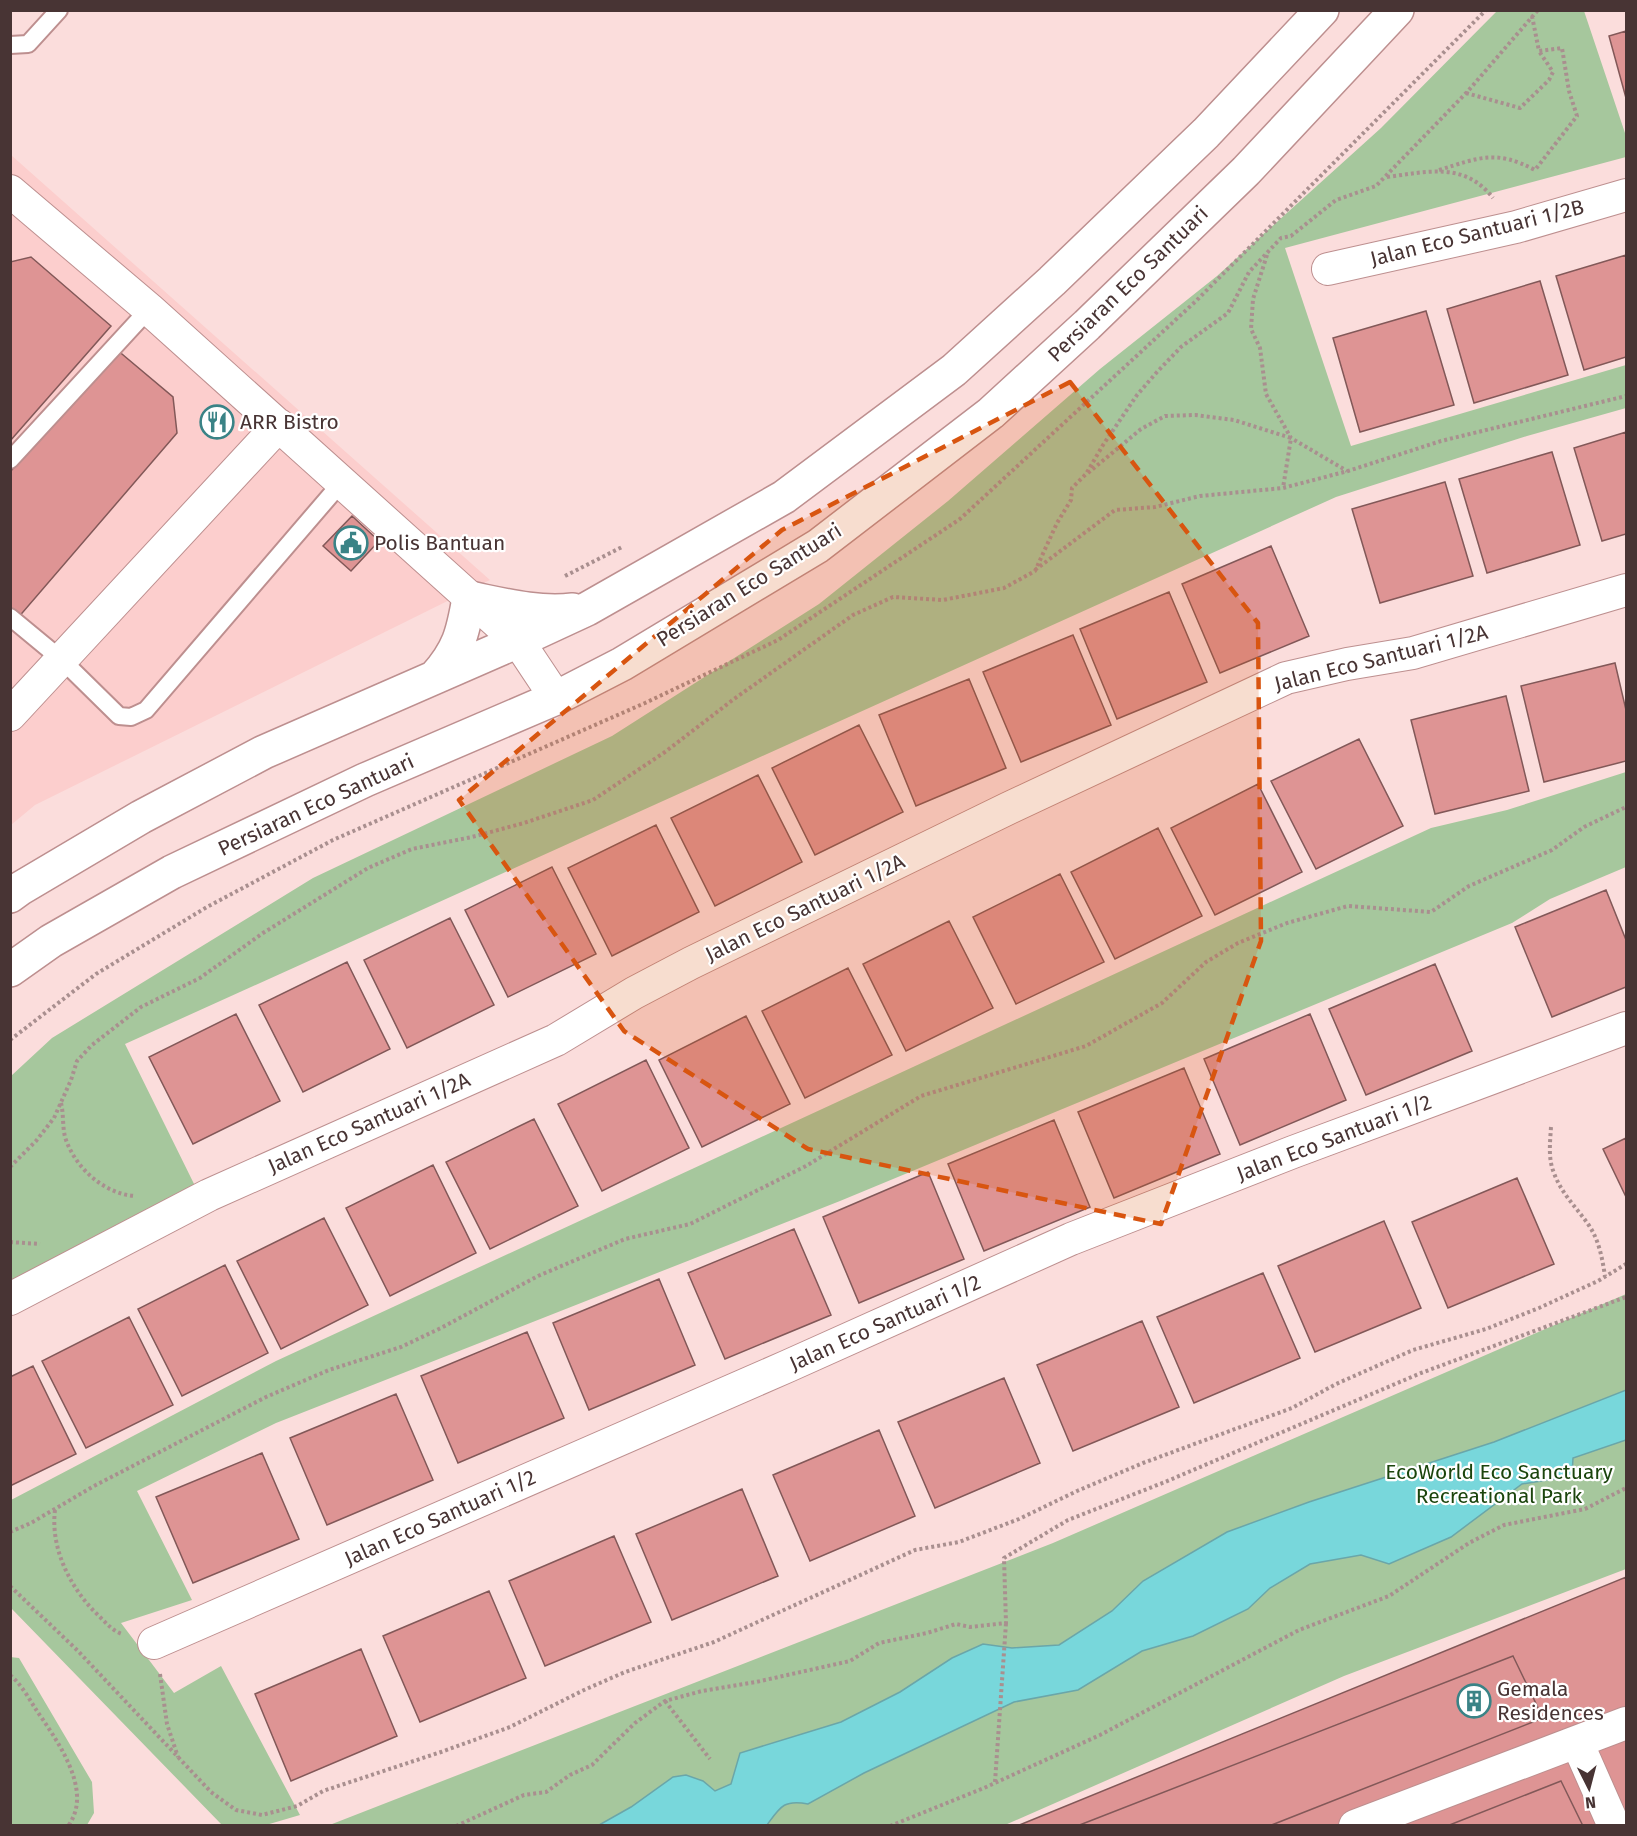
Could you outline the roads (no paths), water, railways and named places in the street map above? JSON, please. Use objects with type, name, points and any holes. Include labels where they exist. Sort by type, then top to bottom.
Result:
[{"type":"street","points":[[10,896],[141,817],[264,752],[587,609],[784,496],[954,370],[1206,133],[1322,10]]},
{"type":"street","name":"Persiaran Eco Santuari","points":[[10,970],[51,941],[172,873],[365,780],[556,698],[622,664],[818,546],[991,414],[1246,171],[1397,10]]},
{"type":"street","points":[[12,195],[148,309],[518,641],[556,698]]},
{"type":"street","name":"Jalan Eco Santuari 1/2B","points":[[1328,268],[1516,227],[1626,195]]},
{"type":"street","points":[[10,715],[279,425]]},
{"type":"street","name":"Jalan Eco Santuari 1/2A","points":[[10,1299],[208,1195],[556,1040],[634,993],[691,963],[998,813],[1286,678],[1347,664],[1413,653],[1626,590]]},
{"type":"street","points":[[469,598],[533,611],[555,612],[587,609]]},
{"type":"street","points":[[435,677],[456,650],[465,625],[469,598]]},
{"type":"street","name":"Jalan Eco Santuari 1/2","points":[[154,1643],[777,1371],[1071,1239],[1304,1148],[1626,1028]]},
{"type":"street","points":[[1355,1826],[1626,1723]]},
{"type":"street","points":[[1577,1742],[1614,1826]]},
{"type":"lane","points":[[10,45],[28,44],[59,10]]},
{"type":"lane","points":[[10,460],[148,309]]},
{"type":"lane","points":[[10,617],[62,660],[119,716],[131,717],[146,710],[341,483]]},
{"type":"water","points":[[1626,1390],[1626,1440],[1573,1458],[1572,1476],[1522,1484],[1451,1537],[1389,1564],[1361,1555],[1310,1564],[1270,1588],[1248,1609],[1193,1636],[1142,1651],[1078,1690],[1014,1702],[864,1773],[808,1804],[793,1803],[783,1806],[767,1825],[599,1825],[631,1807],[673,1777],[686,1775],[703,1781],[715,1791],[731,1784],[740,1753],[841,1722],[900,1692],[952,1658],[983,1644],[1012,1648],[1059,1645],[1112,1611],[1143,1581],[1227,1532],[1309,1502],[1494,1442]]},
{"type":"place","name":"ARR Bistro","points":[[217,422]]},
{"type":"place","name":"Polis Bantuan","points":[[351,543]]},
{"type":"place","name":"Gemala Residences","points":[[1474,1701]]},
{"type":"park label","name":"EcoWorld Eco Sanctuary Recreational Park","points":[[1499,1484]]}]
